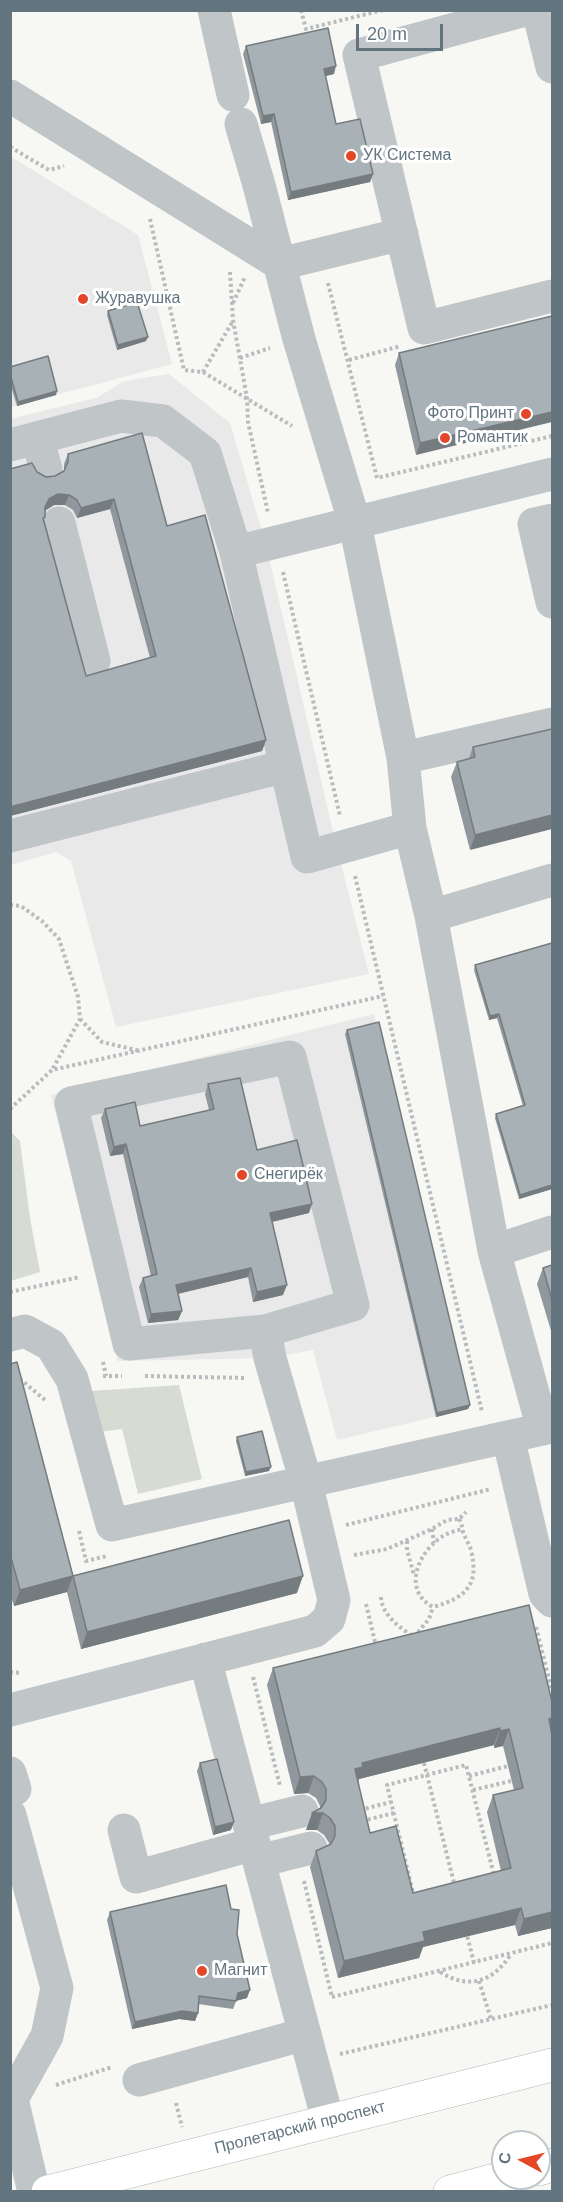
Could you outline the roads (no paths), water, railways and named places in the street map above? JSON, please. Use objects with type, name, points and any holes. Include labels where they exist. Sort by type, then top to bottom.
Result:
[{"type":"main road","name":"Пролетарский проспект","points":[[48,2192],[552,2065]]},
{"type":"main road","points":[[450,2192],[491,2181]]},
{"type":"lane","points":[[10,1335],[25,1332],[51,1345],[72,1379],[112,1525],[548,1428],[494,1251],[430,915],[410,828],[403,758],[355,524],[299,339],[280,264],[272,182],[237,110],[214,10]]},
{"type":"lane","points":[[525,10],[359,55],[424,328],[552,296]]},
{"type":"lane","points":[[538,10],[552,67]]},
{"type":"lane","points":[[10,96],[280,264],[402,234]]},
{"type":"lane","points":[[46,469],[24,441],[121,416],[163,421],[205,453],[236,552],[307,857],[410,828]]},
{"type":"lane","points":[[236,552],[552,474]]},
{"type":"lane","points":[[552,520],[534,524],[552,602]]},
{"type":"lane","points":[[59,523],[94,661]]},
{"type":"lane","points":[[403,758],[552,724]]},
{"type":"lane","points":[[10,836],[286,766]]},
{"type":"lane","points":[[430,915],[552,880]]},
{"type":"lane","points":[[290,1057],[353,1305],[265,1331],[129,1344],[71,1103],[290,1057]]},
{"type":"lane","points":[[494,1251],[552,1232]]},
{"type":"lane","points":[[10,1710],[315,1631],[329,1619],[334,1600],[306,1482],[273,1368],[265,1331]]},
{"type":"lane","points":[[508,1437],[545,1594],[543,1609]]},
{"type":"lane","points":[[205,1659],[328,2121]]},
{"type":"lane","points":[[12,1792],[22,1906],[57,1988],[47,2036],[11,2099],[34,2192]]},
{"type":"lane","points":[[124,1830],[136,1877],[254,1843],[294,1813]]},
{"type":"lane","points":[[254,1843],[304,1850]]},
{"type":"lane","points":[[139,2080],[308,2047]]},
{"type":"place","name":"УК Система","points":[[351,156]]},
{"type":"place","name":"Журавушка","points":[[83,299]]},
{"type":"place","name":"Фото Принт","points":[[526,414]]},
{"type":"place","name":"Романтик","points":[[445,438]]},
{"type":"place","name":"Снегирёк","points":[[242,1175]]},
{"type":"place","name":"Магнит","points":[[202,1971]]}]
